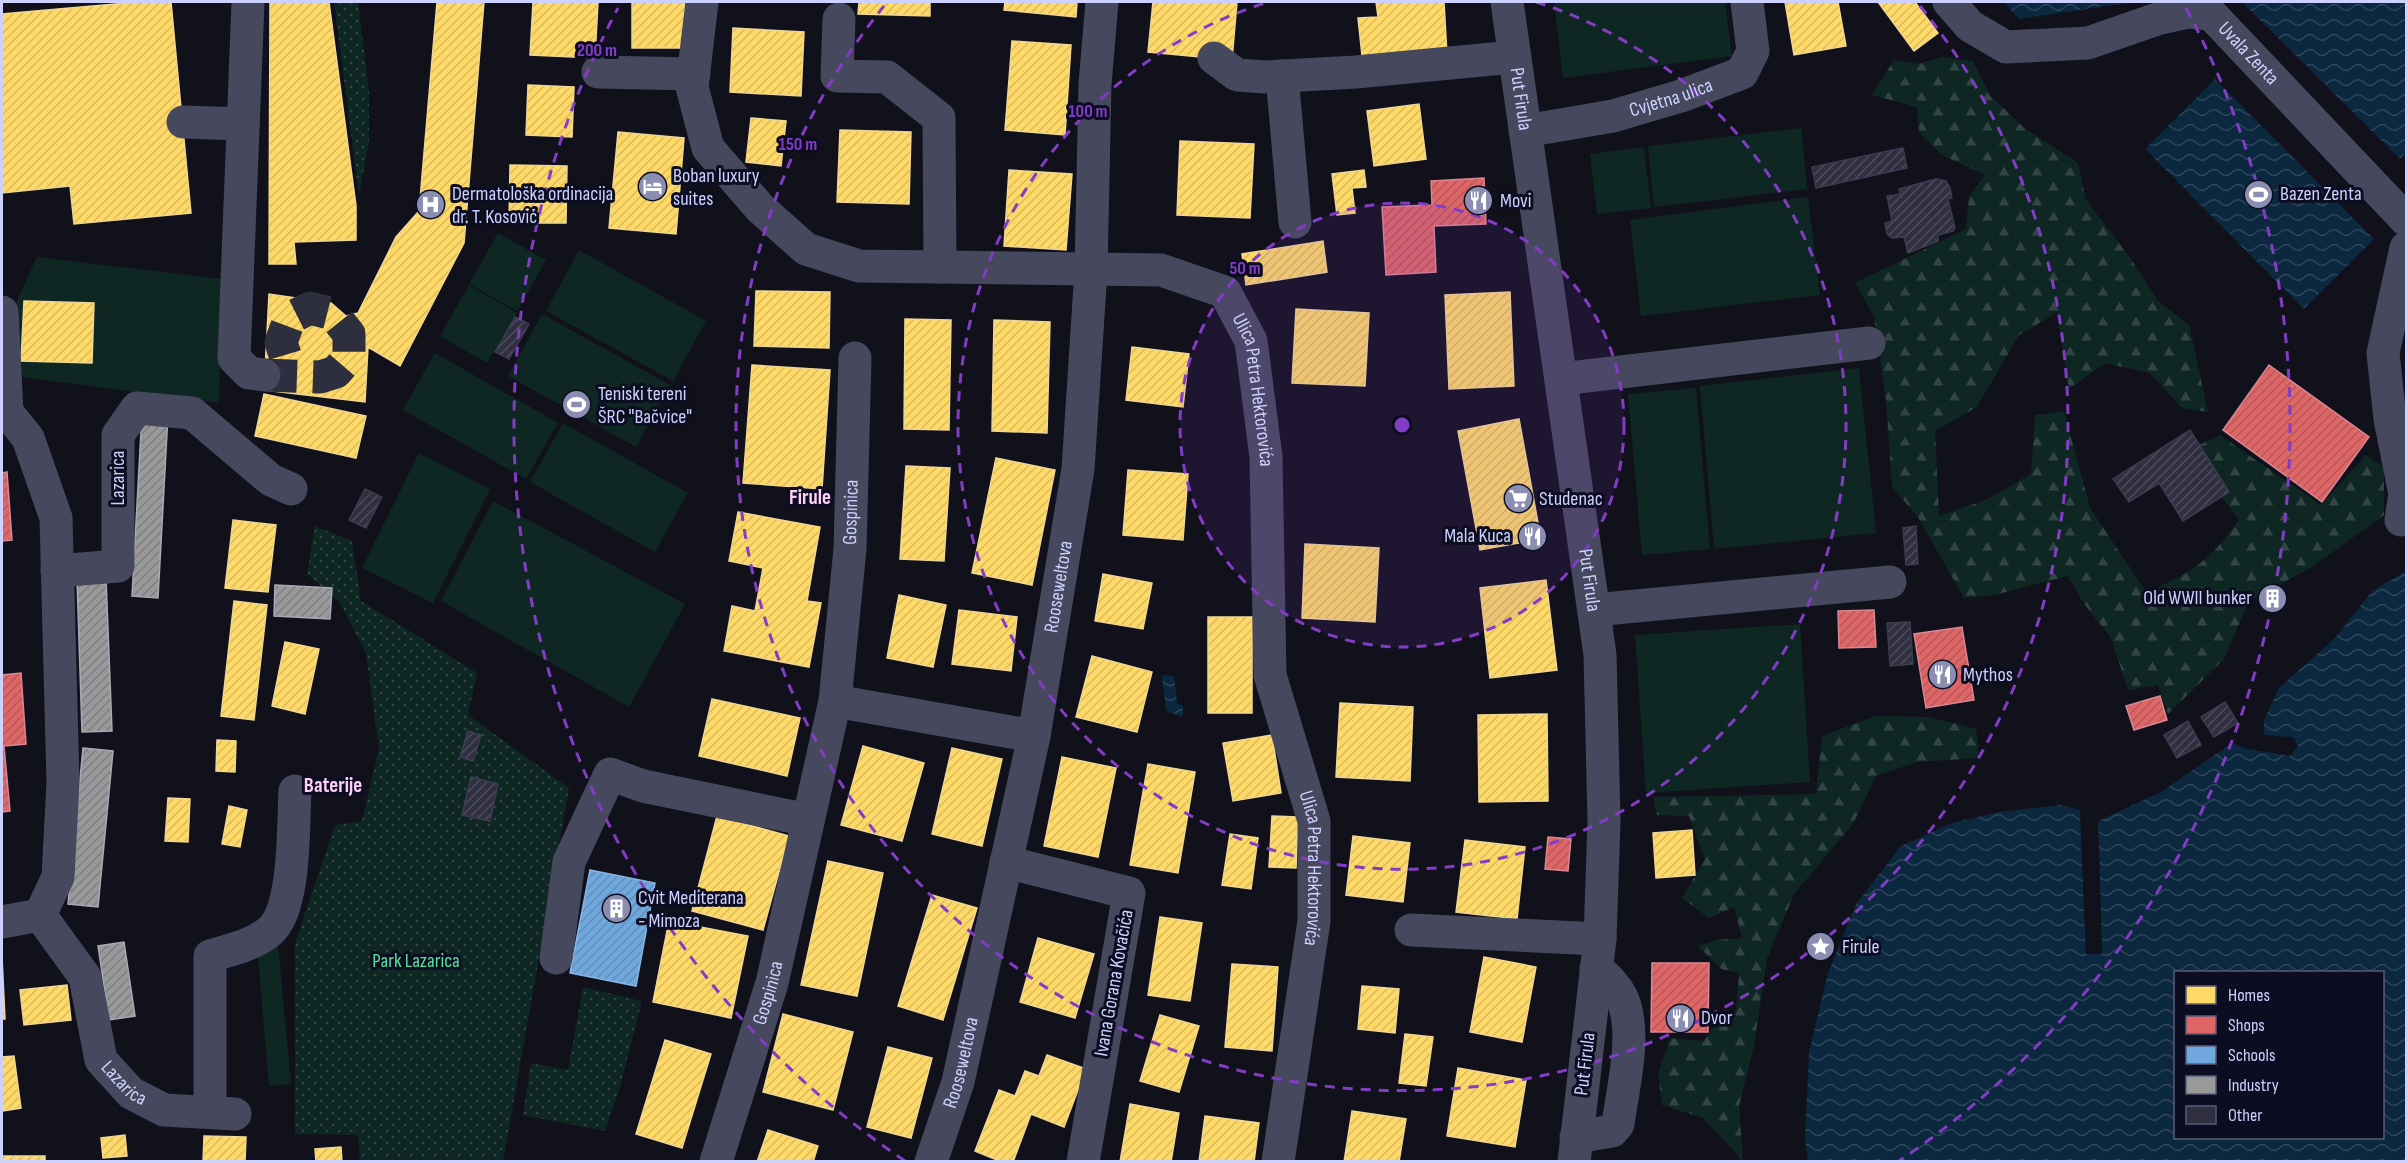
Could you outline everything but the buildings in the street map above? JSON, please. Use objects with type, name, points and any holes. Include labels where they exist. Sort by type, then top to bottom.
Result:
[{"type":"street","points":[[248,2],[234,358],[249,374],[264,375]]},
{"type":"street","name":"Ulica Petra Hektorovića","points":[[702,2],[692,87],[708,148],[760,208],[806,249],[859,266],[1161,270],[1224,292],[1251,341],[1266,457],[1270,675],[1314,821],[1314,921],[1278,1161]]},
{"type":"street","name":"Rooseweltova","points":[[931,1161],[958,1082],[1034,736],[1078,469],[1091,270],[1095,84],[1102,2]]},
{"type":"street","name":"Put Firula","points":[[1507,2],[1513,57],[1600,655],[1604,821],[1598,953],[1575,1149]]},
{"type":"street","name":"Cvjetna ulica","points":[[1525,131],[1613,117],[1681,96],[1742,73],[1753,51],[1748,2]]},
{"type":"street","name":"Uvala Zenta","points":[[1949,2],[1970,26],[2006,47],[2088,43],[2160,18],[2188,12],[2211,14],[2406,220]]},
{"type":"street","points":[[839,19],[837,76],[887,77],[939,118],[940,267]]},
{"type":"street","points":[[1214,58],[1237,75],[1282,76],[1513,57]]},
{"type":"street","points":[[598,72],[694,74]]},
{"type":"street","points":[[1282,76],[1294,222]]},
{"type":"street","points":[[183,122],[243,123]]},
{"type":"street","points":[[2401,520],[2405,494],[2390,419],[2383,353],[2406,248]]},
{"type":"street","points":[[2,312],[7,412],[28,438],[56,518],[63,782],[58,877],[40,915],[2,922]]},
{"type":"street","points":[[1560,379],[1869,342]]},
{"type":"street","name":"Gospinica","points":[[716,1161],[772,982],[835,702],[849,549],[855,358]]},
{"type":"street","name":"Lazarica","points":[[57,572],[118,566],[118,435],[137,408],[192,413],[271,480],[291,489]]},
{"type":"street","points":[[1594,610],[1890,582]]},
{"type":"street","points":[[835,702],[1034,736]]},
{"type":"street","points":[[556,958],[569,862],[610,774],[643,786],[808,820]]},
{"type":"street","name":"Lazarica","points":[[40,915],[85,977],[101,1060],[130,1093],[164,1110],[223,1113],[210,956],[246,945],[272,931],[284,909],[290,868],[295,791]]},
{"type":"street","name":"Ivana Gorana Kovačića","points":[[1006,862],[1129,893],[1083,1161]]},
{"type":"street","points":[[1411,930],[1598,953]]},
{"type":"green space","points":[[334,2],[358,2],[369,91],[369,140],[359,196]]},
{"type":"green space","points":[[1554,2],[1725,2],[1732,56],[1563,78]]},
{"type":"green space","points":[[1942,57],[1973,61],[1989,94],[2024,128],[2078,163],[2086,200],[2131,259],[2158,301],[2189,325],[2208,412],[2182,408],[2150,373],[2105,363],[2069,389],[2057,312],[2018,336],[1977,407],[1935,431],[1939,516],[1988,499],[2031,474],[2035,416],[2064,411],[2090,508],[2146,592],[2176,579],[2199,564],[2219,546],[2239,520],[2220,495],[2197,446],[2220,435],[2321,505],[2366,455],[2384,468],[2384,515],[2312,567],[2249,601],[2224,659],[2168,714],[2158,685],[2128,690],[2111,638],[2082,601],[2068,576],[1994,595],[1964,598],[1918,517],[1892,487],[1886,400],[1874,316],[1855,283],[1966,229],[1969,196],[1985,175],[1942,155],[1919,132],[1917,107],[1872,95],[1894,60],[1919,64]]},
{"type":"green space","points":[[1801,128],[1807,189],[1654,207],[1648,146]]},
{"type":"green space","points":[[1644,147],[1651,208],[1597,214],[1590,154]]},
{"type":"green space","points":[[1808,197],[1820,295],[1641,316],[1630,220]]},
{"type":"green space","points":[[498,233],[546,260],[517,311],[469,284]]},
{"type":"green space","points":[[579,250],[706,321],[673,381],[546,311]]},
{"type":"green space","points":[[37,257],[221,279],[219,403],[14,376],[16,303]]},
{"type":"green space","points":[[469,285],[517,313],[487,363],[440,336]]},
{"type":"green space","points":[[542,314],[670,385],[636,447],[508,376]]},
{"type":"green space","points":[[435,353],[558,423],[526,479],[403,410]]},
{"type":"green space","points":[[1859,368],[1876,533],[1714,549],[1700,386]]},
{"type":"green space","points":[[1696,388],[1710,549],[1642,555],[1628,394]]},
{"type":"green space","points":[[563,423],[688,493],[655,552],[530,482]]},
{"type":"green space","points":[[419,453],[490,489],[433,603],[362,568]]},
{"type":"green space","points":[[493,501],[685,604],[629,707],[441,601]]},
{"type":"green space","name":"Park Lazarica","points":[[315,526],[352,541],[361,601],[477,673],[468,715],[569,788],[503,1161],[360,1161],[358,1135],[295,1134],[295,943],[335,825],[362,821],[379,748],[366,653],[339,601],[307,574]]},
{"type":"green space","points":[[1800,624],[1810,782],[1646,793],[1635,635]]},
{"type":"green space","points":[[1876,716],[1929,717],[1976,729],[1979,758],[1917,762],[1876,776],[1853,824],[1794,894],[1767,958],[1754,1045],[1739,1106],[1743,1161],[1703,1118],[1662,1105],[1658,1074],[1670,1038],[1704,1041],[1724,1010],[1736,1011],[1739,973],[1721,969],[1698,946],[1716,940],[1742,938],[1734,907],[1709,918],[1682,898],[1705,859],[1689,816],[1657,815],[1653,797],[1816,794],[1822,736]]},
{"type":"green space","points":[[278,944],[291,1084],[269,1086],[257,946]]},
{"type":"green space","points":[[583,987],[642,1001],[620,1087],[605,1131],[523,1115],[531,1063],[568,1070]]},
{"type":"water","points":[[2004,2],[2134,2],[2019,19]]},
{"type":"water","points":[[2242,2],[2406,2],[2406,153],[2400,159]]},
{"type":"water","name":"Bazen Zenta","points":[[2215,79],[2374,239],[2304,309],[2145,149]]},
{"type":"water","points":[[2406,571],[2406,1161],[1808,1162],[1805,1138],[1809,1052],[1828,973],[1856,904],[1901,846],[1952,823],[1999,812],[2061,805],[2080,810],[2086,954],[2102,954],[2098,821],[2161,792],[2232,743],[2248,749],[2290,756],[2298,746],[2293,737],[2264,735],[2264,720],[2279,688],[2335,638],[2372,591]]},
{"type":"water","points":[[1162,675],[1174,676],[1177,703],[1183,706],[1183,717],[1166,711]]},
{"type":"pier","points":[[2080,810],[2083,812],[2089,951],[2099,951],[2095,819],[2098,821],[2102,954],[2086,954]]},
{"type":"tunnel","points":[[264,375],[320,377],[336,372],[349,357],[349,334],[333,314],[310,308],[290,318],[281,342],[285,355]]},
{"type":"place","name":"Boban luxury suites","points":[[652,187]]},
{"type":"place","name":"Bazen Zenta","points":[[2259,194]]},
{"type":"place","name":"Movi","points":[[1479,201]]},
{"type":"place","name":"Dermatološka ordinacija dr. T. Kosović","points":[[431,205]]},
{"type":"place","name":"Teniski tereni ŠRC \"Bačvice\"","points":[[577,405]]},
{"type":"place","name":"Studenac","points":[[1518,499]]},
{"type":"place","name":"Mala Kuca","points":[[1532,536]]},
{"type":"place","name":"Old WWII bunker","points":[[2273,598]]},
{"type":"place","name":"Mythos","points":[[1942,675]]},
{"type":"place","name":"Cvit Mediterana - Mimoza","points":[[617,909]]},
{"type":"place","name":"Firule","points":[[1821,947]]},
{"type":"place","name":"Dvor","points":[[1680,1018]]},
{"type":"district","name":"Firule","points":[[810,497]]},
{"type":"district","name":"Baterije","points":[[333,785]]}]
